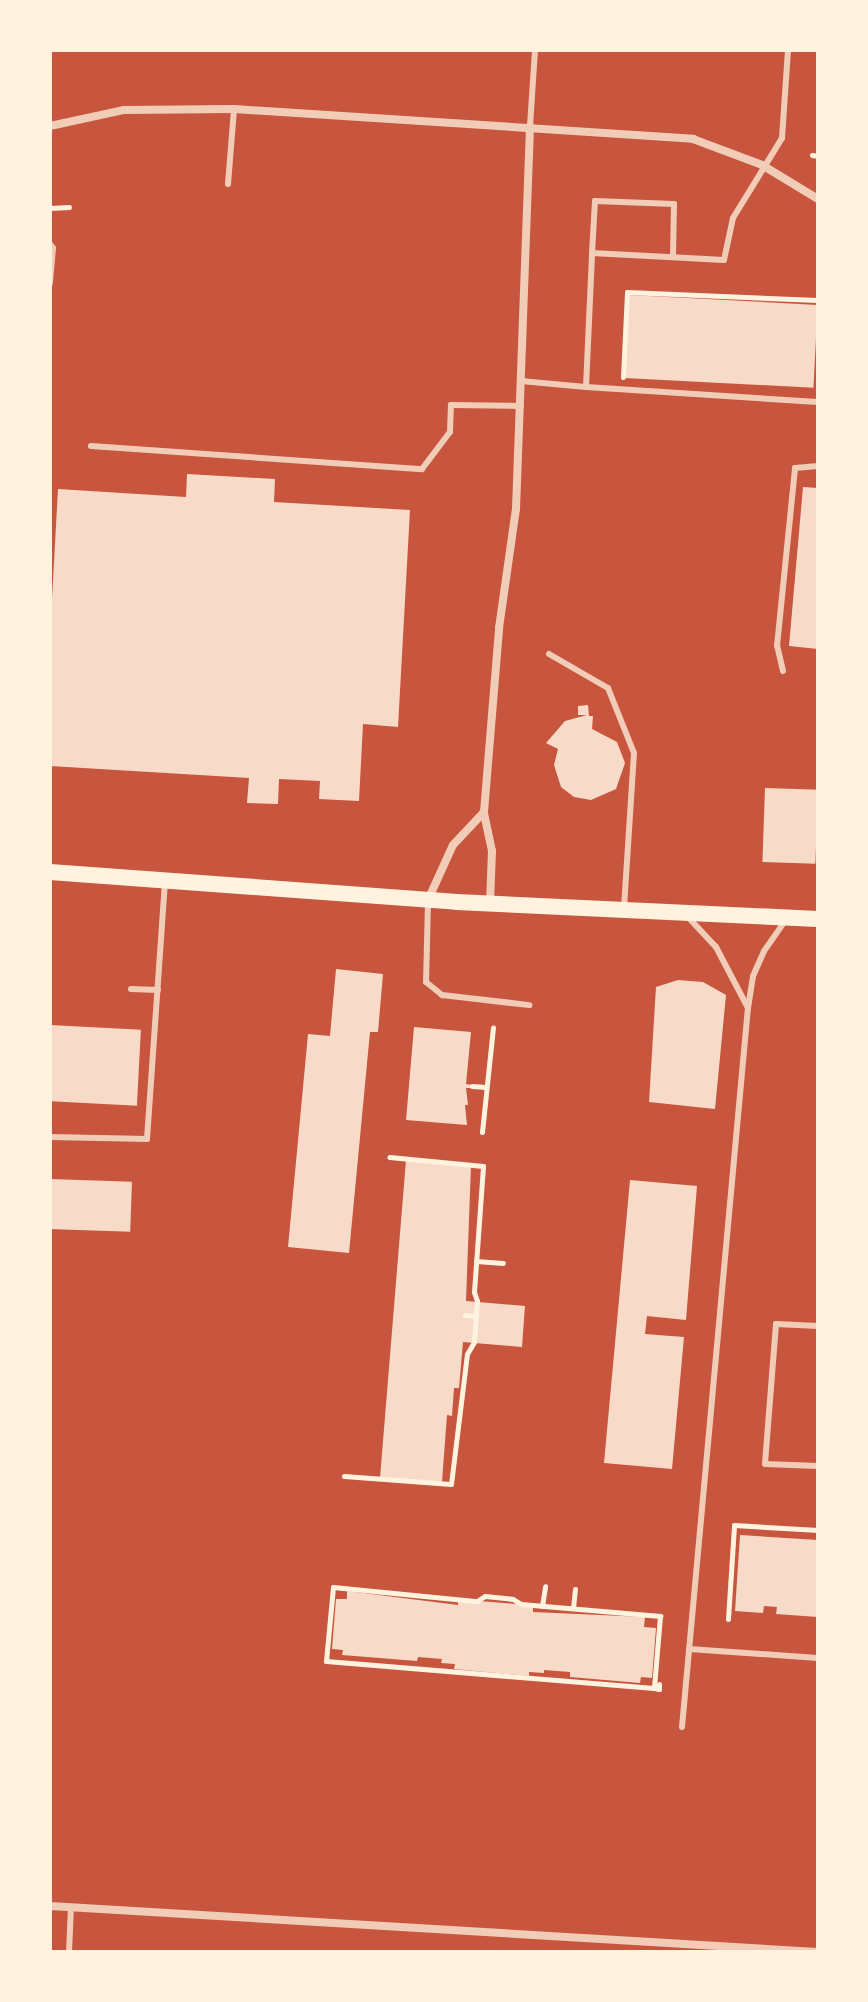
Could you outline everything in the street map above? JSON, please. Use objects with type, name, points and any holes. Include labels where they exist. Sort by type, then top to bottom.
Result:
[{"type":"main road","points":[[52,871],[428,900],[818,919]]},
{"type":"street","points":[[50,126],[124,110],[234,109],[693,139],[762,165],[792,180],[818,199]]},
{"type":"street","points":[[490,903],[492,851],[484,812],[499,628],[516,509],[530,126]]},
{"type":"street","points":[[428,900],[453,845],[484,812]]},
{"type":"street","points":[[50,1906],[818,1952]]},
{"type":"lane","points":[[530,126],[535,50]]},
{"type":"lane","points":[[592,253],[724,260],[733,218],[762,165],[782,138],[788,50]]},
{"type":"lane","points":[[228,184],[234,109]]},
{"type":"lane","points":[[586,387],[595,201],[674,204],[673,257]]},
{"type":"lane","points":[[50,244],[53,248],[50,283]]},
{"type":"lane","points":[[521,381],[818,402]]},
{"type":"lane","points":[[91,446],[422,469],[450,432],[451,405],[521,406]]},
{"type":"lane","points":[[783,671],[777,646],[795,468],[818,466]]},
{"type":"lane","points":[[549,654],[608,688],[634,753],[624,909]]},
{"type":"lane","points":[[50,1137],[147,1139],[165,880]]},
{"type":"lane","points":[[428,900],[426,982],[442,995],[529,1005]]},
{"type":"lane","points":[[684,912],[716,947],[748,1008]]},
{"type":"lane","points":[[682,1727],[748,1008],[753,976],[764,951],[788,917]]},
{"type":"lane","points":[[131,989],[158,990]]},
{"type":"lane","points":[[818,1326],[776,1324],[765,1464],[818,1466]]},
{"type":"lane","points":[[689,1649],[818,1658]]},
{"type":"lane","points":[[69,1952],[71,1907]]},
{"type":"path","points":[[50,208],[69,207]]},
{"type":"path","points":[[622,382],[627,292],[818,300]]},
{"type":"path","points":[[482,1132],[493,1028]]},
{"type":"path","points":[[472,1086],[486,1087]]},
{"type":"path","points":[[344,1476],[451,1484],[467,1354],[474,1342],[483,1166],[389,1157]]},
{"type":"path","points":[[476,1261],[503,1263]]},
{"type":"path","points":[[465,1315],[476,1316]]},
{"type":"path","points":[[728,1619],[734,1525],[818,1530]]},
{"type":"path","points":[[542,1606],[545,1586]]},
{"type":"path","points":[[333,1587],[477,1601],[485,1596],[542,1606],[660,1616],[655,1654],[656,1686],[326,1661],[332,1624],[333,1587]]},
{"type":"path","points":[[573,1608],[575,1589]]},
{"type":"building","points":[[629,295],[818,305],[813,388],[625,378]]},
{"type":"building","points":[[187,474],[275,479],[274,502],[410,510],[398,727],[363,724],[359,801],[319,799],[320,781],[279,779],[278,804],[247,803],[249,778],[50,766],[50,635],[58,489],[186,497]]},
{"type":"building","points":[[803,487],[818,488],[818,649],[789,646]]},
{"type":"building","points":[[588,705],[589,716],[593,716],[592,729],[617,742],[625,763],[616,789],[591,800],[574,797],[561,787],[554,765],[558,749],[546,743],[565,721],[587,715],[578,715],[578,706]]},
{"type":"building","points":[[765,788],[818,790],[815,864],[762,862]]},
{"type":"building","points":[[336,969],[383,974],[378,1032],[370,1032],[349,1253],[288,1247],[308,1034],[330,1036]]},
{"type":"building","points":[[678,980],[703,982],[726,995],[715,1109],[649,1102],[656,987]]},
{"type":"building","points":[[50,1025],[141,1030],[137,1106],[50,1101]]},
{"type":"building","points":[[414,1027],[471,1032],[466,1084],[472,1085],[472,1088],[466,1088],[467,1125],[406,1120]]},
{"type":"building","points":[[406,1160],[471,1165],[466,1301],[525,1306],[522,1347],[463,1342],[459,1388],[454,1388],[452,1416],[447,1415],[442,1482],[380,1478]]},
{"type":"building","points":[[50,1179],[132,1182],[130,1232],[50,1229]]},
{"type":"building","points":[[630,1180],[697,1186],[686,1320],[647,1316],[645,1334],[684,1337],[672,1469],[604,1463]]},
{"type":"building","points":[[740,1535],[818,1540],[818,1617],[776,1614],[777,1607],[764,1606],[763,1613],[735,1611]]},
{"type":"building","points":[[347,1591],[458,1605],[458,1601],[516,1604],[533,1608],[533,1612],[645,1617],[644,1627],[656,1628],[652,1678],[641,1677],[640,1683],[570,1677],[570,1672],[544,1670],[544,1673],[529,1672],[529,1676],[454,1669],[455,1664],[441,1663],[442,1659],[418,1657],[417,1661],[342,1655],[343,1650],[332,1649],[336,1599],[347,1599]]}]
